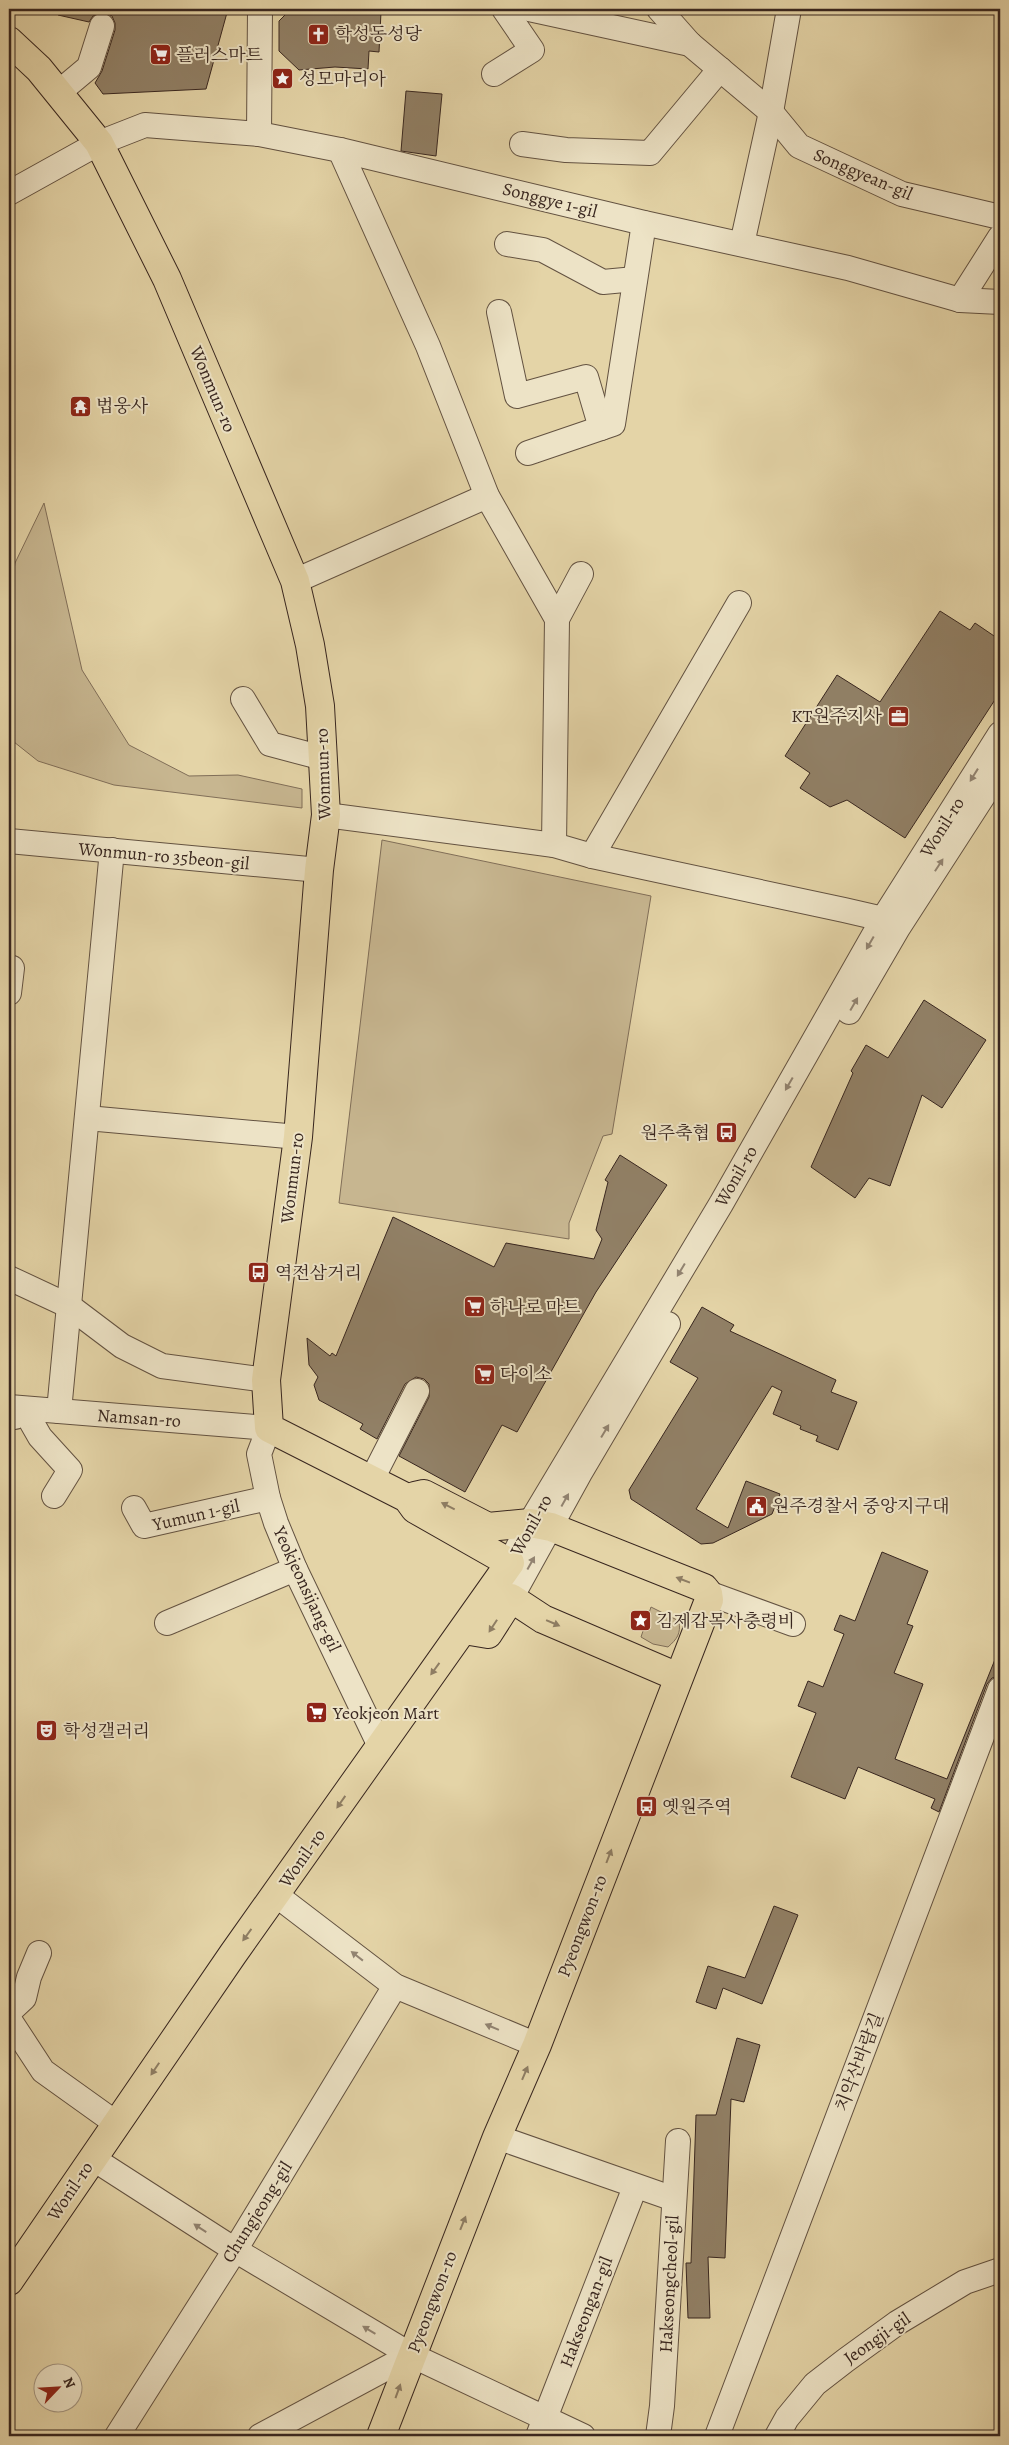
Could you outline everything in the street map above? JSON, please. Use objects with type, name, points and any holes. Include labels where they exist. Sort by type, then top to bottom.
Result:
[{"type":"main road","name":"Wonmun-ro","points":[[9,42],[39,69],[99,143],[167,279],[295,581],[310,645],[320,706],[326,815],[319,870],[298,1137],[266,1380],[269,1428]]},
{"type":"main road","points":[[269,1428],[407,1498],[414,1509],[510,1564]]},
{"type":"main road","points":[[407,1498],[424,1494],[488,1527],[540,1525],[704,1588],[708,1593]]},
{"type":"main road","name":"Wonil-ro","points":[[9,2281],[92,2158],[118,2124],[380,1746],[510,1564]]},
{"type":"main road","name":"Pyeongwon-ro","points":[[381,2436],[709,1600],[708,1593]]},
{"type":"main road","points":[[464,1630],[488,1634],[511,1598],[543,1619],[678,1677]]},
{"type":"street","points":[[259,134],[260,9]]},
{"type":"street","points":[[494,74],[532,50],[504,9]]},
{"type":"street","name":"Songgyean-gil","points":[[531,9],[690,44]]},
{"type":"street","name":"Songgyean-gil","points":[[658,9],[690,44],[771,112],[798,146],[902,194],[1000,217]]},
{"type":"street","points":[[742,244],[771,112],[789,9]]},
{"type":"street","points":[[58,93],[89,67],[102,26]]},
{"type":"street","points":[[522,144],[566,150],[650,153],[720,69]]},
{"type":"street","name":"Songgye 1-gil","points":[[9,193],[99,143],[146,125],[259,134],[340,150],[644,223],[848,268],[960,300],[1000,302]]},
{"type":"street","points":[[340,150],[428,346],[488,496],[557,619]]},
{"type":"street","points":[[528,454],[613,424],[644,223]]},
{"type":"street","points":[[960,300],[1000,237]]},
{"type":"street","points":[[507,244],[543,250],[604,282],[635,279]]},
{"type":"street","points":[[498,312],[517,396],[586,377],[601,428]]},
{"type":"street","points":[[295,581],[488,496]]},
{"type":"street","points":[[554,845],[557,619],[581,574]]},
{"type":"street","points":[[592,856],[739,603]]},
{"type":"street","points":[[243,699],[270,744],[323,758]]},
{"type":"street","name":"Wonil-ro","points":[[510,1564],[580,1473],[1000,734]]},
{"type":"street","name":"Wonil-ro","points":[[540,1525],[721,1204],[891,923],[1000,770]]},
{"type":"street","points":[[326,815],[554,845],[592,856],[891,923]]},
{"type":"street","name":"Wonmun-ro 35beon-gil","points":[[9,842],[319,870]]},
{"type":"street","points":[[59,1411],[112,850]]},
{"type":"street","points":[[9,992],[12,968]]},
{"type":"street","points":[[87,1118],[298,1137]]},
{"type":"street","points":[[9,1278],[69,1306],[122,1346],[162,1366],[266,1380]]},
{"type":"street","points":[[372,1479],[416,1391]]},
{"type":"street","name":"Namsan-ro","points":[[14,1413],[59,1411],[269,1428]]},
{"type":"street","points":[[14,1413],[40,1437],[70,1470],[54,1496]]},
{"type":"street","name":"Yeokjeonsijang-gil","points":[[269,1428],[259,1454],[268,1498],[295,1570],[380,1746]]},
{"type":"street","name":"Yumun 1-gil","points":[[134,1508],[144,1526],[268,1498]]},
{"type":"street","points":[[511,1598],[540,1525]]},
{"type":"street","points":[[510,1564],[511,1598]]},
{"type":"street","points":[[167,1623],[295,1570]]},
{"type":"street","points":[[708,1593],[793,1624]]},
{"type":"street","name":"치악산바람길","points":[[717,2436],[1000,1689]]},
{"type":"street","points":[[276,1895],[395,1986],[536,2045]]},
{"type":"street","points":[[9,2012],[24,1998],[29,1978],[39,1953]]},
{"type":"street","name":"Chungjeong-gil","points":[[117,2436],[234,2250],[395,1986]]},
{"type":"street","points":[[9,2019],[44,2071],[118,2124]]},
{"type":"street","name":"Hakseongcheol-gil","points":[[497,2137],[635,2187],[674,2199],[662,2406],[658,2436]]},
{"type":"street","points":[[674,2199],[678,2141]]},
{"type":"street","points":[[92,2158],[234,2250],[411,2356],[541,2427],[583,2436]]},
{"type":"street","name":"Hakseongan-gil","points":[[541,2427],[635,2187]]},
{"type":"street","name":"Jeongji-gil","points":[[777,2436],[787,2418],[815,2384],[846,2360],[897,2323],[965,2282],[1000,2270]]},
{"type":"street","points":[[260,2436],[411,2356]]},
{"type":"shaded area","points":[[44,503],[82,670],[129,745],[189,776],[238,775],[302,789],[302,808],[114,785],[38,761],[9,738],[9,603],[15,563]]},
{"type":"shaded area","points":[[382,840],[651,896],[612,1134],[603,1136],[569,1223],[569,1239],[339,1203]]},
{"type":"shaded area","points":[[651,1607],[679,1621],[678,1636],[668,1647],[653,1644],[641,1637]]},
{"type":"building","name":"플러스마트","points":[[59,9],[228,9],[206,89],[103,94],[95,83],[102,71],[115,30],[112,16],[106,13],[93,16],[89,22],[58,15]]},
{"type":"building","points":[[291,9],[340,9],[381,12],[379,52],[369,51],[368,69],[335,67],[299,70],[279,51],[279,21]]},
{"type":"building","points":[[406,91],[442,94],[436,156],[401,151]]},
{"type":"building","name":"KT원주지사","points":[[940,611],[970,630],[975,623],[1000,640],[1000,692],[905,838],[847,800],[830,807],[800,788],[810,773],[785,756],[837,675],[880,702]]},
{"type":"building","points":[[924,1000],[986,1040],[942,1108],[922,1095],[890,1186],[869,1178],[855,1198],[811,1167],[853,1073],[851,1071],[866,1045],[888,1058]]},
{"type":"building","points":[[620,1155],[667,1185],[596,1292],[517,1432],[502,1425],[465,1492],[399,1456],[429,1397],[429,1384],[424,1379],[416,1377],[405,1384],[377,1439],[360,1429],[363,1424],[319,1400],[314,1385],[318,1377],[309,1365],[307,1338],[330,1356],[332,1353],[336,1356],[393,1217],[494,1267],[506,1243],[594,1259],[602,1239],[596,1230],[608,1182],[605,1180]]},
{"type":"building","points":[[702,1307],[734,1325],[730,1331],[836,1380],[831,1392],[857,1402],[838,1450],[816,1441],[818,1436],[800,1429],[801,1426],[773,1414],[782,1391],[772,1386],[696,1509],[728,1528],[746,1481],[780,1494],[772,1514],[713,1543],[701,1544],[631,1499],[629,1490],[698,1378],[670,1362]]},
{"type":"building","points":[[882,1552],[928,1571],[907,1624],[913,1626],[894,1673],[923,1684],[895,1759],[947,1779],[1000,1647],[1000,1676],[992,1678],[987,1684],[939,1812],[931,1808],[935,1799],[858,1767],[845,1799],[791,1777],[816,1713],[798,1706],[808,1681],[823,1687],[844,1634],[834,1630],[840,1615],[855,1621]]},
{"type":"building","points":[[774,1906],[798,1915],[762,2004],[723,1988],[716,2009],[696,2002],[708,1966],[745,1978]]},
{"type":"building","points":[[737,2038],[760,2045],[744,2102],[731,2099],[725,2258],[708,2257],[710,2318],[688,2318],[686,2263],[691,2263],[696,2115],[716,2115]]},
{"type":"place","name":"학성동성당","points":[[319,34]]},
{"type":"place","name":"플러스마트","points":[[160,55]]},
{"type":"place","name":"성모마리아","points":[[283,79]]},
{"type":"place","name":"법웅사","points":[[80,406]]},
{"type":"place","name":"KT원주지사","points":[[898,716]]},
{"type":"place","name":"원주축협","points":[[726,1133]]},
{"type":"place","name":"역전삼거리","points":[[259,1273]]},
{"type":"place","name":"하나로 마트","points":[[474,1307]]},
{"type":"place","name":"다이소","points":[[484,1374]]},
{"type":"place","name":"원주경찰서 중앙지구대","points":[[756,1506]]},
{"type":"place","name":"김제갑목사충령비","points":[[640,1621]]},
{"type":"place","name":"Yeokjeon Mart","points":[[317,1713]]},
{"type":"place","name":"학성갤러리","points":[[47,1731]]},
{"type":"place","name":"옛원주역","points":[[646,1807]]}]
